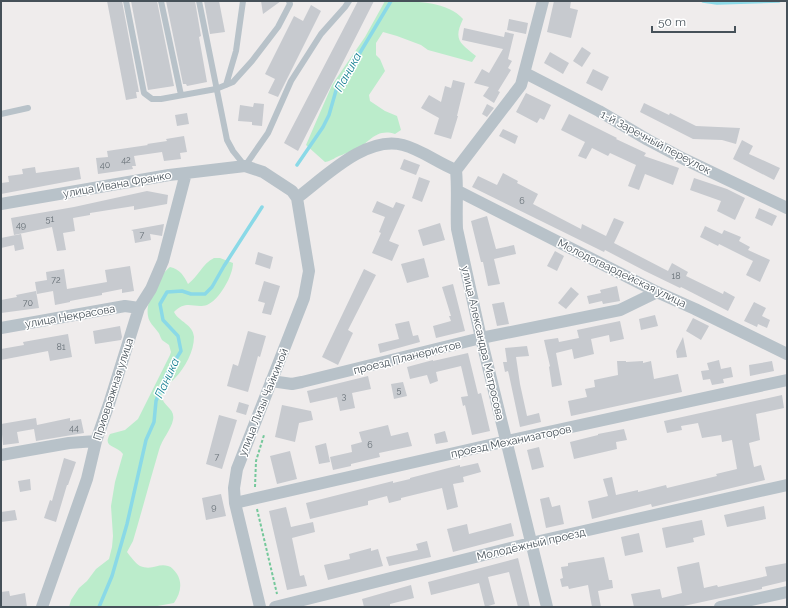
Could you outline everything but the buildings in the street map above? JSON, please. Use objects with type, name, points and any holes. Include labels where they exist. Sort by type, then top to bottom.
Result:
[{"type":"street","points":[[297,198],[346,160],[366,149],[384,144],[403,145],[456,170],[521,85],[543,1]]},
{"type":"street","name":"1-й Заречный переулок","points":[[525,73],[599,111],[684,159],[787,208]]},
{"type":"street","name":"улица Ивана Франко","points":[[1,204],[233,166],[245,166],[263,172],[292,191],[297,198]]},
{"type":"street","name":"улица Александра Матросова","points":[[456,170],[458,191],[456,210],[457,229],[481,338],[547,607]]},
{"type":"street","name":"Приовражная улица","points":[[42,607],[87,479],[96,441],[112,396],[139,308],[151,289],[163,261],[186,173]]},
{"type":"street","name":"Молодогвардейская улица","points":[[458,191],[657,292],[695,308],[787,354]]},
{"type":"street","name":"улица Лизы Чайкиной","points":[[260,607],[235,503],[234,488],[237,469],[304,298],[308,282],[309,271],[297,198]]},
{"type":"street","name":"проезд Планеристов","points":[[271,381],[292,384],[309,381],[481,338],[620,310],[657,292]]},
{"type":"street","name":"улица Некрасова","points":[[1,328],[125,306],[139,308]]},
{"type":"street","name":"проезд Механизаторов","points":[[235,503],[507,441],[787,380]]},
{"type":"street","points":[[1,455],[69,443],[96,441]]},
{"type":"street","name":"Молодёжный проезд","points":[[275,607],[531,543],[787,485]]},
{"type":"street","points":[[720,607],[787,592]]},
{"type":"lane","points":[[126,1],[144,92],[152,99],[216,89],[233,82],[252,61],[278,27],[292,2]]},
{"type":"lane","points":[[162,1],[180,95]]},
{"type":"lane","points":[[199,1],[226,140],[245,166],[268,133],[291,81],[316,41],[344,4],[348,1]]},
{"type":"lane","points":[[226,85],[236,51],[243,1]]},
{"type":"lane","points":[[1,114],[28,108]]},
{"type":"green space","points":[[385,1],[427,3],[447,8],[456,13],[463,19],[458,37],[462,44],[476,56],[472,62],[428,50],[421,45],[383,32],[376,43],[376,55],[380,59],[385,71],[369,95],[370,101],[385,111],[397,116],[401,130],[395,134],[382,133],[377,135],[360,148],[325,162],[306,145],[332,85],[365,37]]},
{"type":"green space","points":[[214,258],[220,258],[233,263],[228,281],[220,293],[207,305],[187,305],[174,312],[191,329],[194,342],[191,353],[179,374],[165,387],[163,391],[163,400],[172,412],[173,420],[160,446],[133,541],[127,552],[140,566],[148,568],[164,565],[172,568],[180,581],[178,596],[174,603],[152,607],[69,607],[71,600],[79,588],[87,581],[96,569],[109,559],[112,547],[113,536],[111,506],[115,482],[123,454],[109,444],[108,439],[110,434],[125,430],[138,419],[171,352],[169,345],[162,340],[149,318],[148,310],[151,296],[157,282],[170,267],[179,271],[188,284],[206,264]]},
{"type":"waterway","name":"Паника","points":[[297,165],[323,127],[329,115],[337,87],[358,56],[391,1]]},
{"type":"waterway","points":[[703,1],[717,3],[779,1]]},
{"type":"waterway","name":"Паника","points":[[99,607],[112,576],[127,524],[146,440],[154,422],[156,401],[166,375],[181,351],[178,336],[163,320],[160,304],[167,292],[182,291],[191,294],[205,294],[212,287],[262,207]]}]
